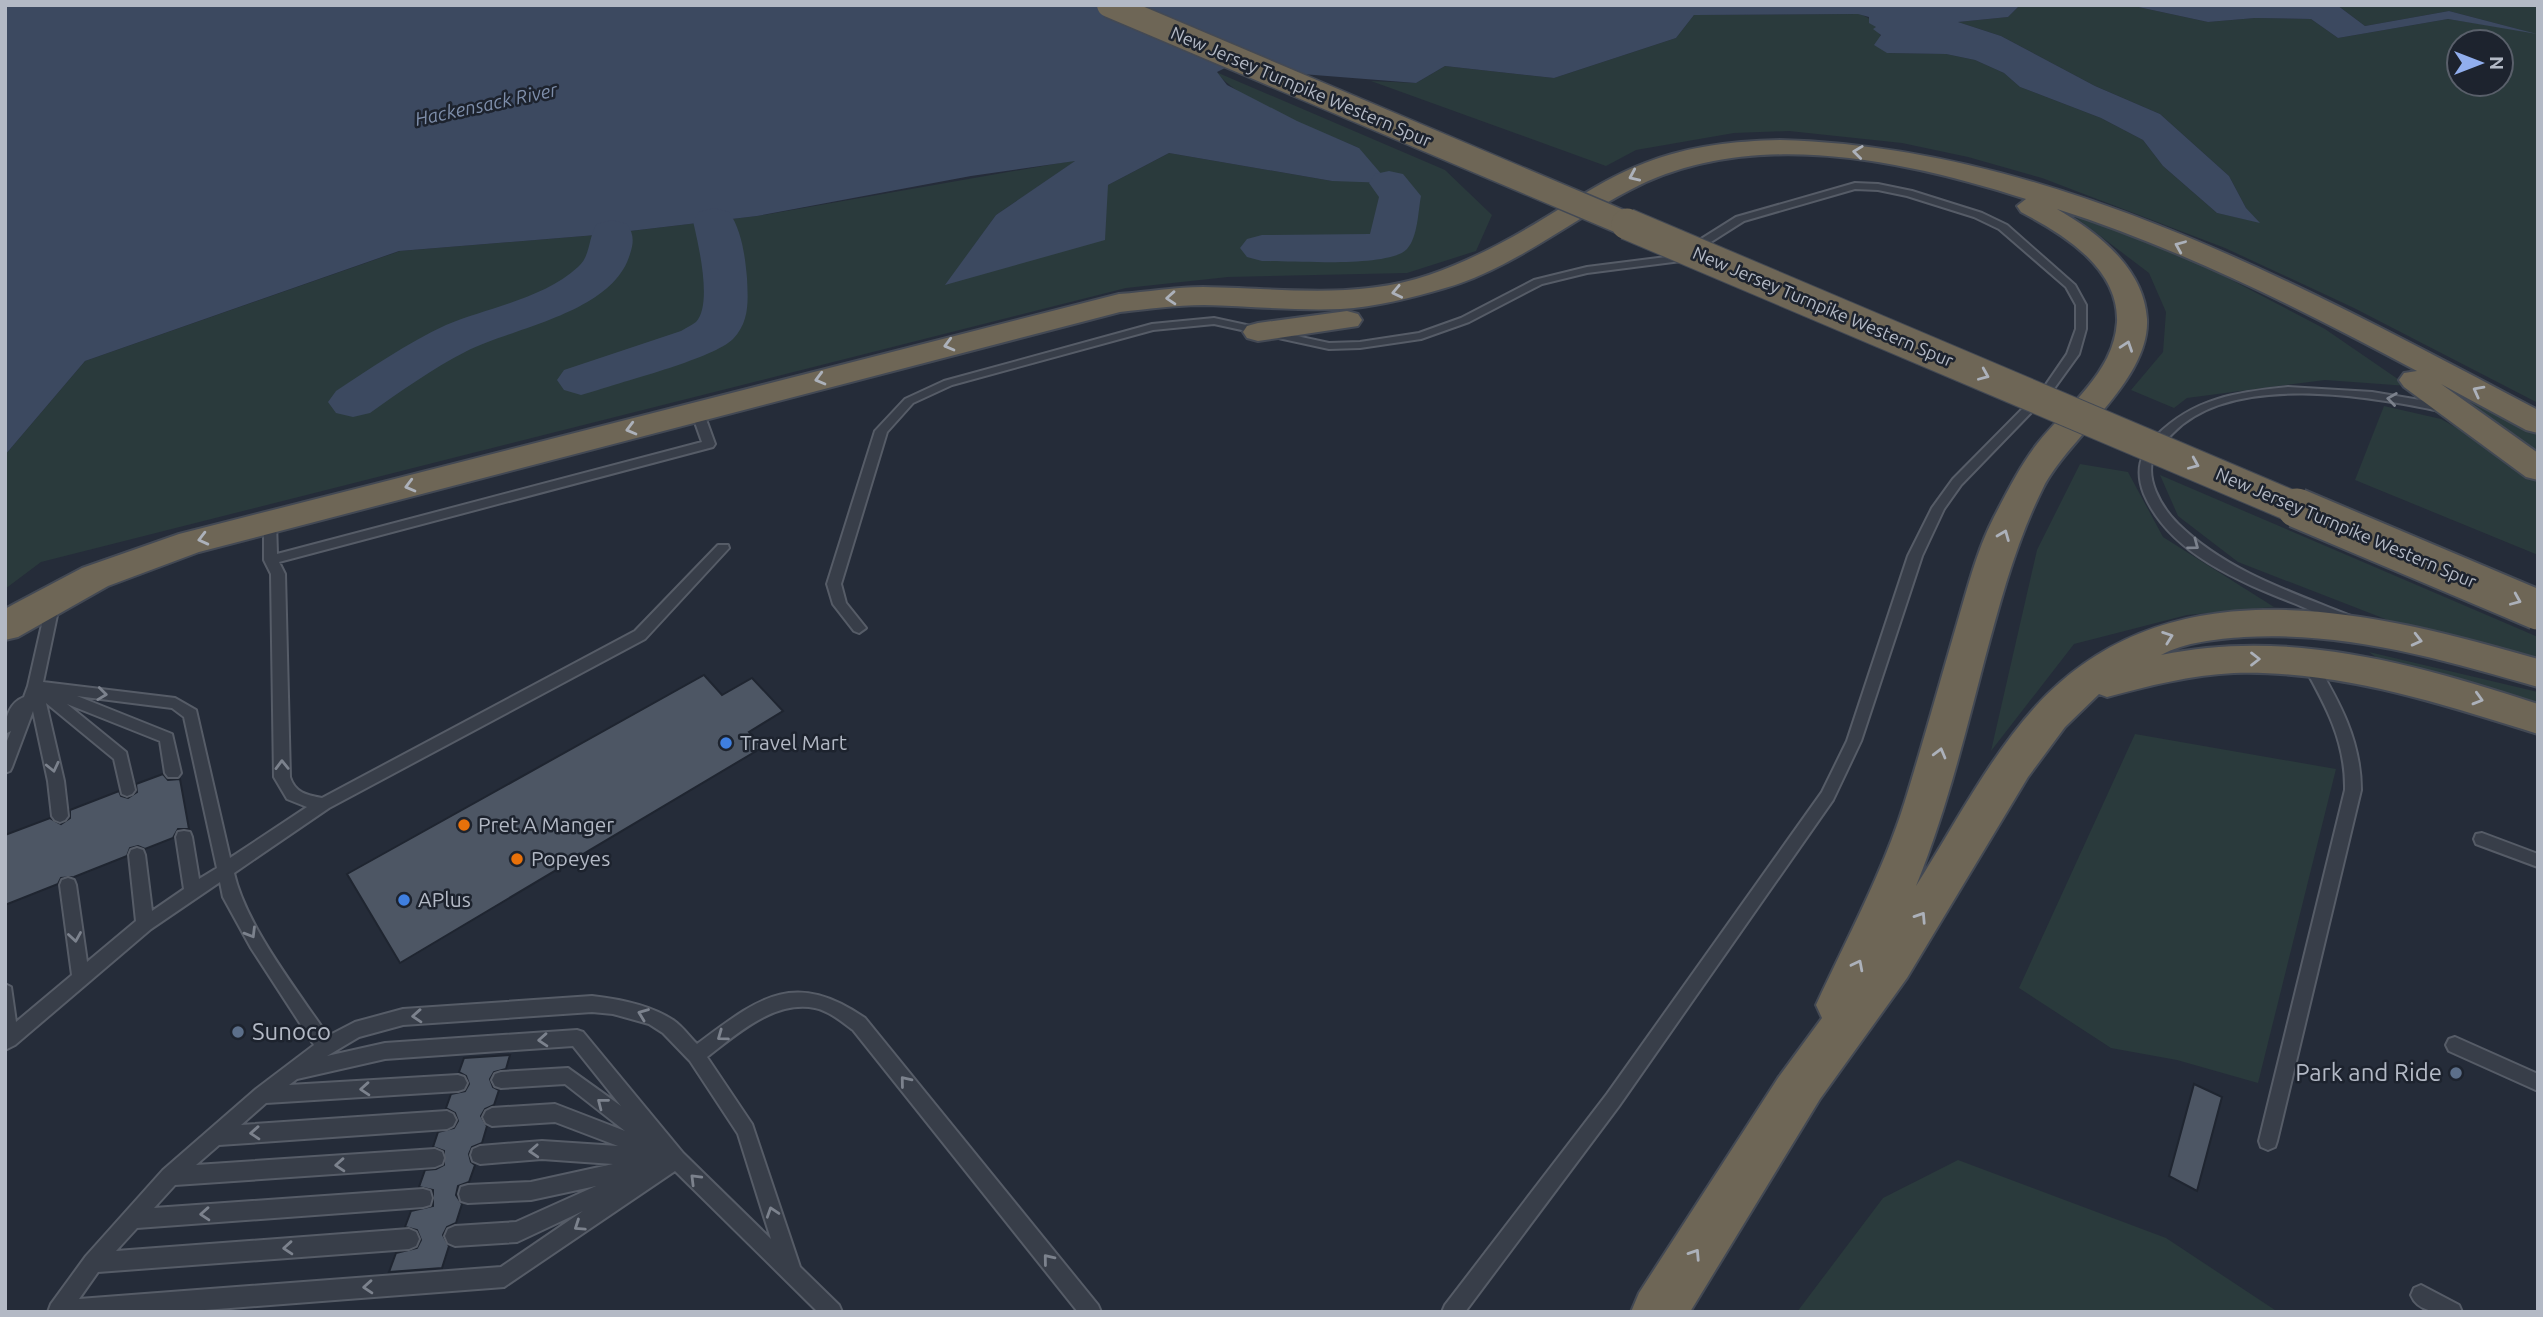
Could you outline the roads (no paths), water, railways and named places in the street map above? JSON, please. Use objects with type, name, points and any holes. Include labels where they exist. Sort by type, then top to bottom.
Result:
[{"type":"highway","name":"New Jersey Turnpike Western Spur","points":[[1109,5],[2538,610]]},
{"type":"highway","name":"New Jersey Turnpike Western Spur","points":[[1148,5],[2538,583]]},
{"type":"highway","points":[[1258,331],[1373,318],[1431,304],[1473,283],[1550,227],[1628,179],[1670,163],[1712,153],[1763,148],[1825,149],[1878,155],[2007,183],[2133,226],[2336,317],[2538,423]]},
{"type":"highway","points":[[1810,1072],[1882,918],[1910,849],[2005,530],[2048,452],[2115,371],[2129,345],[2132,333],[2126,291],[2110,264],[2087,242],[2056,220],[2017,200],[1924,165]]},
{"type":"highway","points":[[5,627],[55,596],[127,562],[191,542],[1119,303],[1200,296],[1340,300],[1399,292],[1470,268],[1550,227]]},
{"type":"highway","points":[[2242,274],[2362,342],[2538,469]]},
{"type":"highway","points":[[1658,1312],[1810,1072],[1875,987],[2023,752],[2053,713],[2109,664],[2165,637],[2187,630],[2264,622],[2319,623],[2376,631],[2538,673]]},
{"type":"highway","points":[[2070,698],[2106,682],[2178,665],[2256,659],[2309,663],[2417,682],[2530,717]]},
{"type":"lane","points":[[859,628],[840,604],[834,584],[835,574],[881,430],[909,401],[948,383],[1170,324],[1214,321],[1329,346],[1360,345],[1421,336],[1465,320],[1538,282],[1587,270],[1677,259],[1740,219],[1855,186],[1909,193],[1991,220],[2018,238],[2062,276],[2081,305],[2081,328],[2066,365],[2049,388],[1957,482],[1927,529],[1898,602],[1854,741],[1828,796],[1613,1100],[1452,1312]]},
{"type":"lane","points":[[2376,631],[2258,582],[2192,544],[2174,528],[2153,500],[2144,473],[2145,461],[2159,437],[2186,415],[2203,407],[2245,396],[2303,390],[2344,392],[2459,412]]},
{"type":"lane","points":[[271,560],[709,444],[697,411]]},
{"type":"lane","points":[[270,523],[271,560],[278,574],[285,789],[292,797],[324,804]]},
{"type":"lane","points":[[7,1040],[145,924],[324,804],[640,635],[723,548]]},
{"type":"lane","points":[[5,767],[35,686],[55,596]]},
{"type":"lane","points":[[2268,1141],[2350,809],[2354,780],[2352,752],[2346,732],[2309,663]]},
{"type":"lane","points":[[5,728],[35,686]]},
{"type":"lane","points":[[35,686],[167,738],[173,773]]},
{"type":"lane","points":[[35,686],[121,756],[127,790]]},
{"type":"lane","points":[[35,686],[57,781],[60,816]]},
{"type":"lane","points":[[35,686],[175,703],[191,714],[231,897],[243,920],[325,1046]]},
{"type":"lane","points":[[184,837],[193,892]]},
{"type":"lane","points":[[2482,839],[2538,861]]},
{"type":"lane","points":[[136,855],[145,924]]},
{"type":"lane","points":[[68,885],[81,976]]},
{"type":"lane","points":[[5,992],[7,1040]]},
{"type":"lane","points":[[696,1055],[769,1005],[792,998],[811,999],[845,1012],[859,1024],[1091,1312]]},
{"type":"lane","points":[[58,1311],[93,1263],[170,1176],[262,1096],[325,1046],[355,1030],[403,1017],[592,1004],[634,1010],[653,1018],[669,1027],[696,1055],[746,1130],[793,1276]]},
{"type":"lane","points":[[292,1072],[385,1051],[577,1038],[676,1159],[832,1312]]},
{"type":"lane","points":[[2455,1045],[2538,1083]]},
{"type":"lane","points":[[501,1080],[568,1076],[676,1159]]},
{"type":"lane","points":[[262,1096],[458,1083]]},
{"type":"lane","points":[[492,1117],[555,1113],[676,1159]]},
{"type":"lane","points":[[215,1136],[447,1120]]},
{"type":"lane","points":[[480,1155],[542,1150],[676,1159]]},
{"type":"lane","points":[[170,1176],[435,1158]]},
{"type":"lane","points":[[468,1195],[531,1191],[676,1159]]},
{"type":"lane","points":[[455,1236],[517,1231],[676,1159]]},
{"type":"lane","points":[[58,1311],[504,1277],[676,1159]]},
{"type":"lane","points":[[131,1219],[423,1198]]},
{"type":"lane","points":[[93,1263],[409,1239]]},
{"type":"lane","points":[[2421,1295],[2452,1312]]},
{"type":"water","name":"Hackensack River","points":[[5,5],[2020,5],[2008,17],[1958,22],[2001,36],[2095,86],[2160,114],[2229,176],[2246,208],[2260,223],[2217,213],[2163,166],[2143,140],[2101,118],[2020,87],[2004,73],[1975,60],[1946,54],[1887,53],[1874,45],[1881,35],[1873,29],[1876,27],[1869,23],[1869,17],[1858,14],[1694,15],[1676,38],[1554,78],[1445,66],[1416,83],[1225,68],[1217,72],[1227,85],[1297,121],[1359,148],[1389,183],[1332,181],[1169,153],[1108,185],[1105,240],[945,285],[996,215],[1075,161],[971,176],[757,216],[596,235],[399,251],[85,361],[5,455]]},
{"type":"water","points":[[2129,5],[2337,5],[2365,26],[2449,11],[2514,28],[2448,19],[2338,38],[2311,19],[2255,18],[2208,22]]},
{"type":"waterway","points":[[1262,248],[1372,248],[1390,242],[1400,196],[1389,183]]},
{"type":"waterway","points":[[581,380],[698,341],[716,329],[726,308],[723,258],[714,221]]},
{"type":"waterway","points":[[353,402],[406,366],[449,342],[552,301],[584,285],[606,261],[612,233]]},
{"type":"place","name":"Travel Mart","points":[[726,743]]},
{"type":"place","name":"Pret A Manger","points":[[464,825]]},
{"type":"place","name":"Popeyes","points":[[517,859]]},
{"type":"place","name":"APlus","points":[[404,900]]},
{"type":"place","name":"Sunoco","points":[[238,1032]]},
{"type":"place","name":"Park and Ride","points":[[2456,1073]]}]
